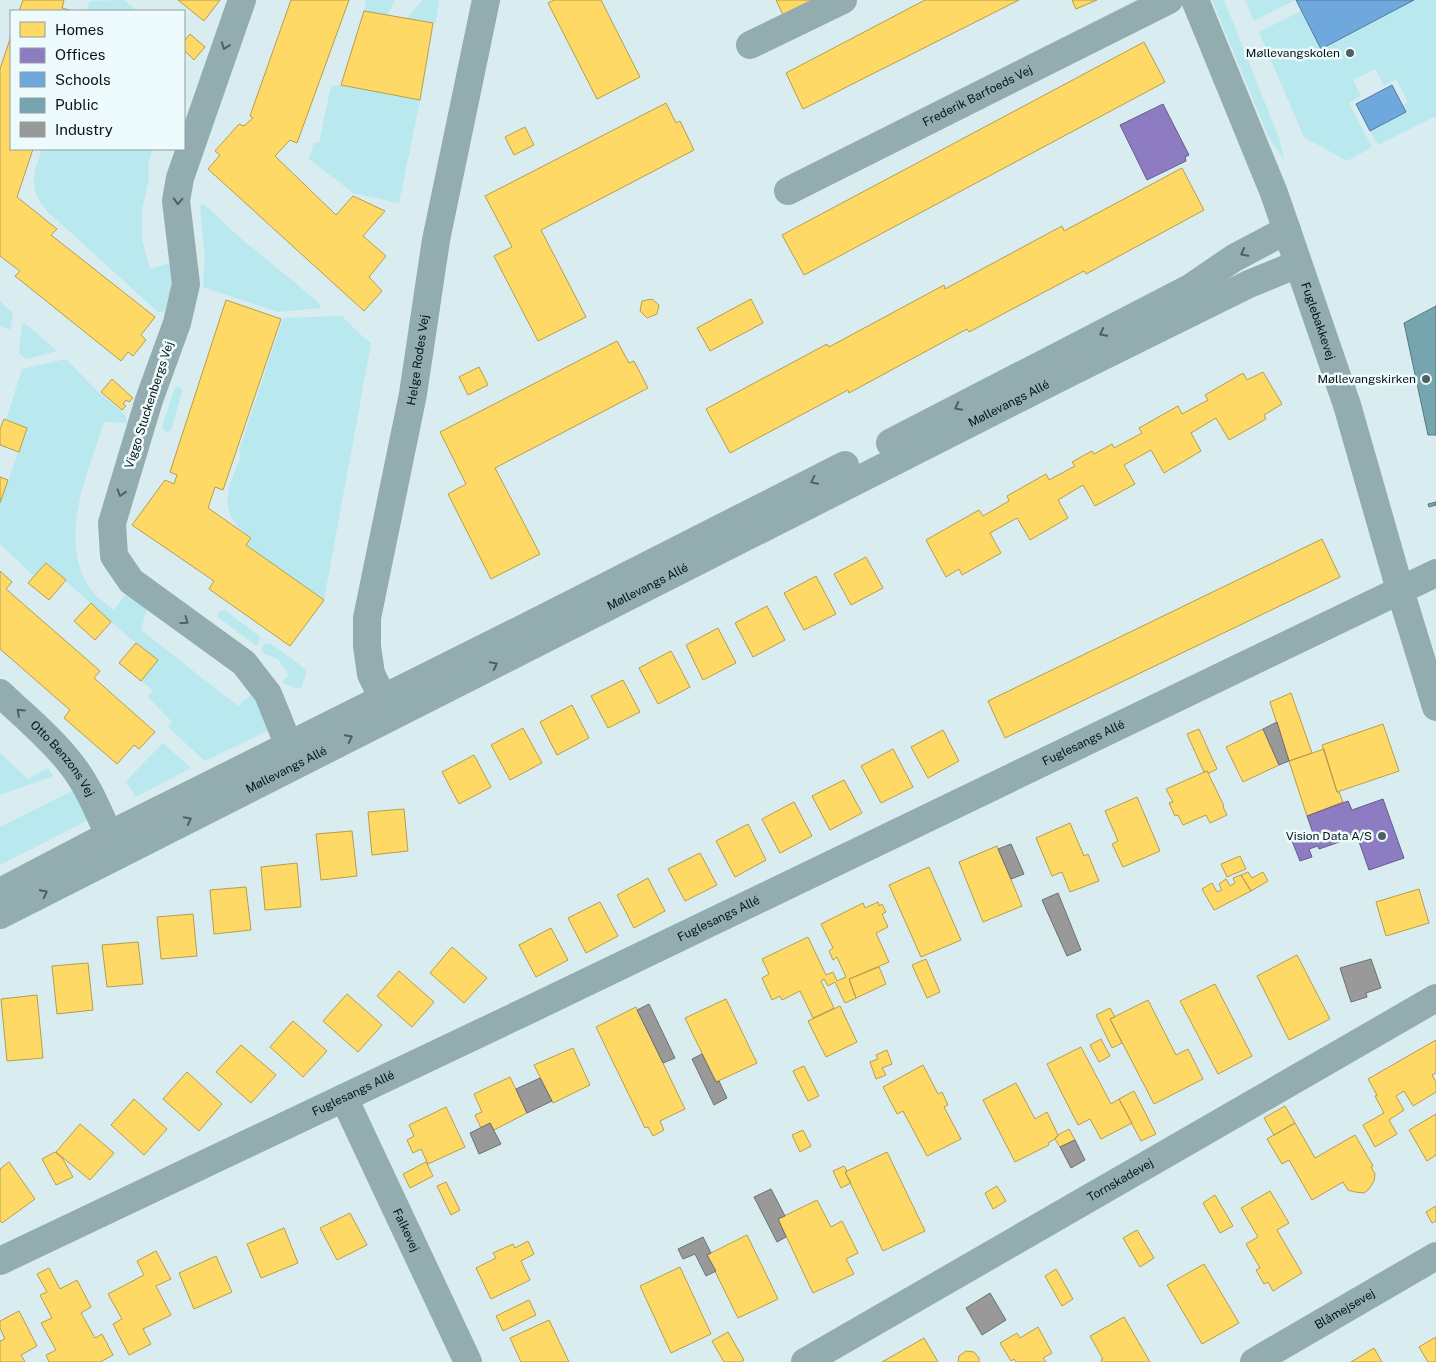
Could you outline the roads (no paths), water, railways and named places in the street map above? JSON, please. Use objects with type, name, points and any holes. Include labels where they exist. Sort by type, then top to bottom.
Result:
[{"type":"street","name":"Viggo Stuckenbergs Vej","points":[[242,0],[180,178],[176,201],[186,284],[177,323],[149,400],[112,523],[114,556],[131,581],[244,663],[268,694],[289,746]]},
{"type":"street","name":"Helge Rodes Vej","points":[[387,708],[372,674],[367,646],[367,618],[413,394],[436,240],[486,0]]},
{"type":"street","points":[[750,45],[843,0]]},
{"type":"street","name":"Frederik Barfoeds Vej","points":[[788,191],[1169,0]]},
{"type":"street","name":"Fuglebakkevej","points":[[1195,0],[1274,193],[1347,405],[1436,707]]},
{"type":"street","name":"Møllevangs Allé","points":[[0,915],[872,452],[1181,292],[1234,258],[1287,230]]},
{"type":"street","name":"Møllevangs Allé","points":[[0,892],[109,835],[289,746],[387,708],[1249,284],[1298,264]]},
{"type":"street","name":"Fuglesangs Allé","points":[[0,1261],[344,1098],[1436,573]]},
{"type":"street","name":"Otto Benzons Vej","points":[[0,693],[60,750],[72,764],[109,835]]},
{"type":"street","name":"Tornskadevej","points":[[805,1362],[1436,998]]},
{"type":"street","name":"Falkevej","points":[[344,1098],[468,1362]]},
{"type":"street","name":"Blåmejsevej","points":[[1254,1362],[1436,1256]]},
{"type":"place","name":"Møllevangskolen","points":[[1350,53]]},
{"type":"place","name":"Møllevangskirken","points":[[1426,379]]},
{"type":"place","name":"Vision Data A/S","points":[[1382,836]]}]
